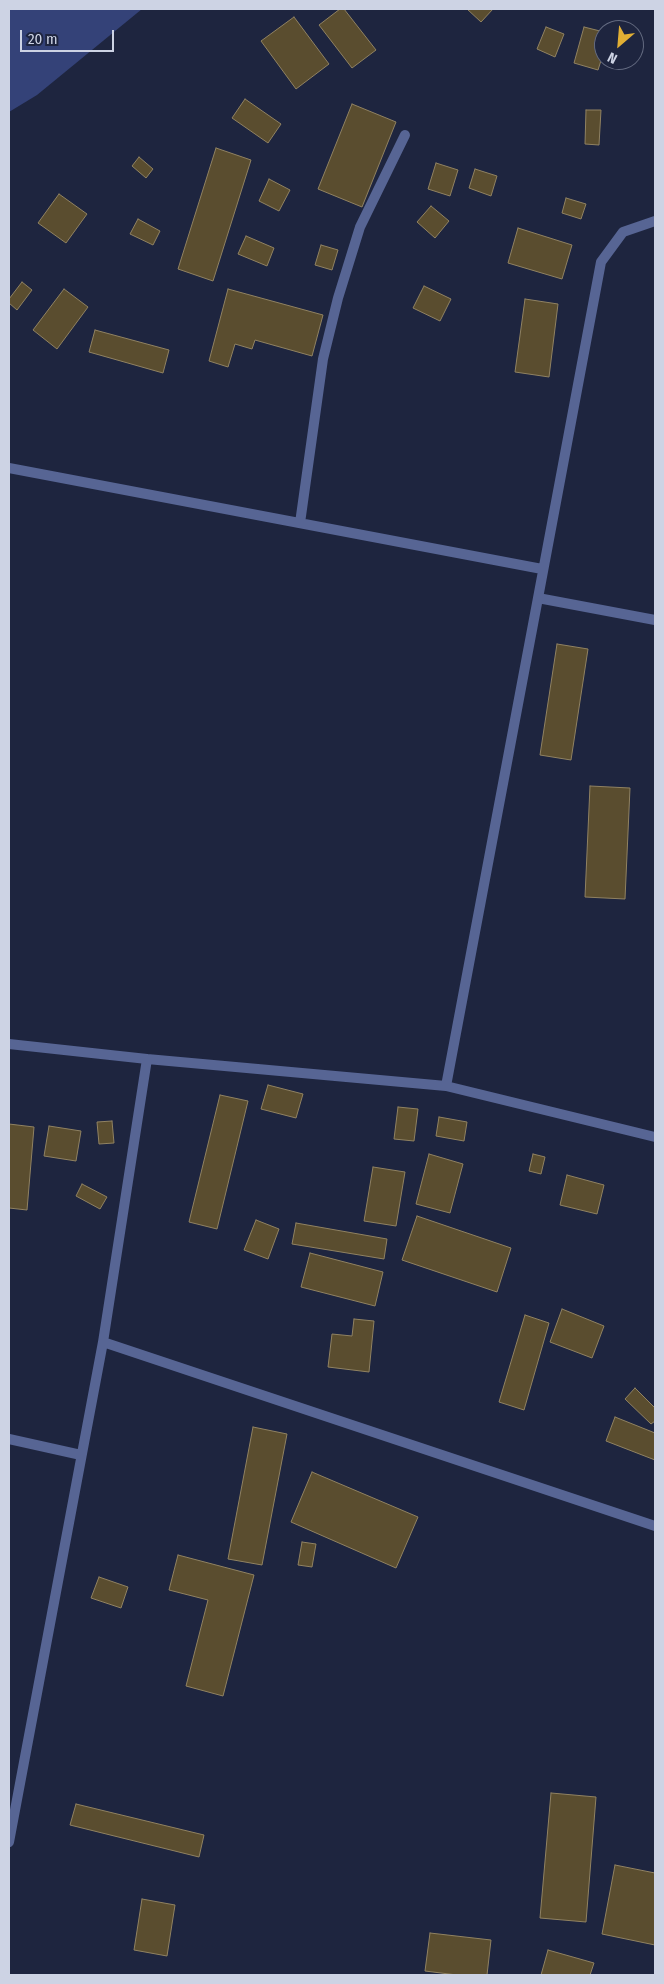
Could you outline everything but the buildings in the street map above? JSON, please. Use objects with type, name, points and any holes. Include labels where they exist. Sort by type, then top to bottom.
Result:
[{"type":"street","points":[[300,523],[323,359],[338,298],[360,227],[405,135]]},
{"type":"street","points":[[446,1086],[600,262],[623,232],[655,221]]},
{"type":"street","points":[[9,468],[542,569]]},
{"type":"street","points":[[538,598],[655,620]]},
{"type":"street","points":[[9,1044],[147,1059],[446,1086],[655,1137]]},
{"type":"street","points":[[9,1842],[103,1342],[147,1059]]},
{"type":"street","points":[[103,1342],[655,1526]]},
{"type":"street","points":[[9,1439],[81,1455]]},
{"type":"shaded area","points":[[9,9],[142,9],[37,95],[9,112]]}]
